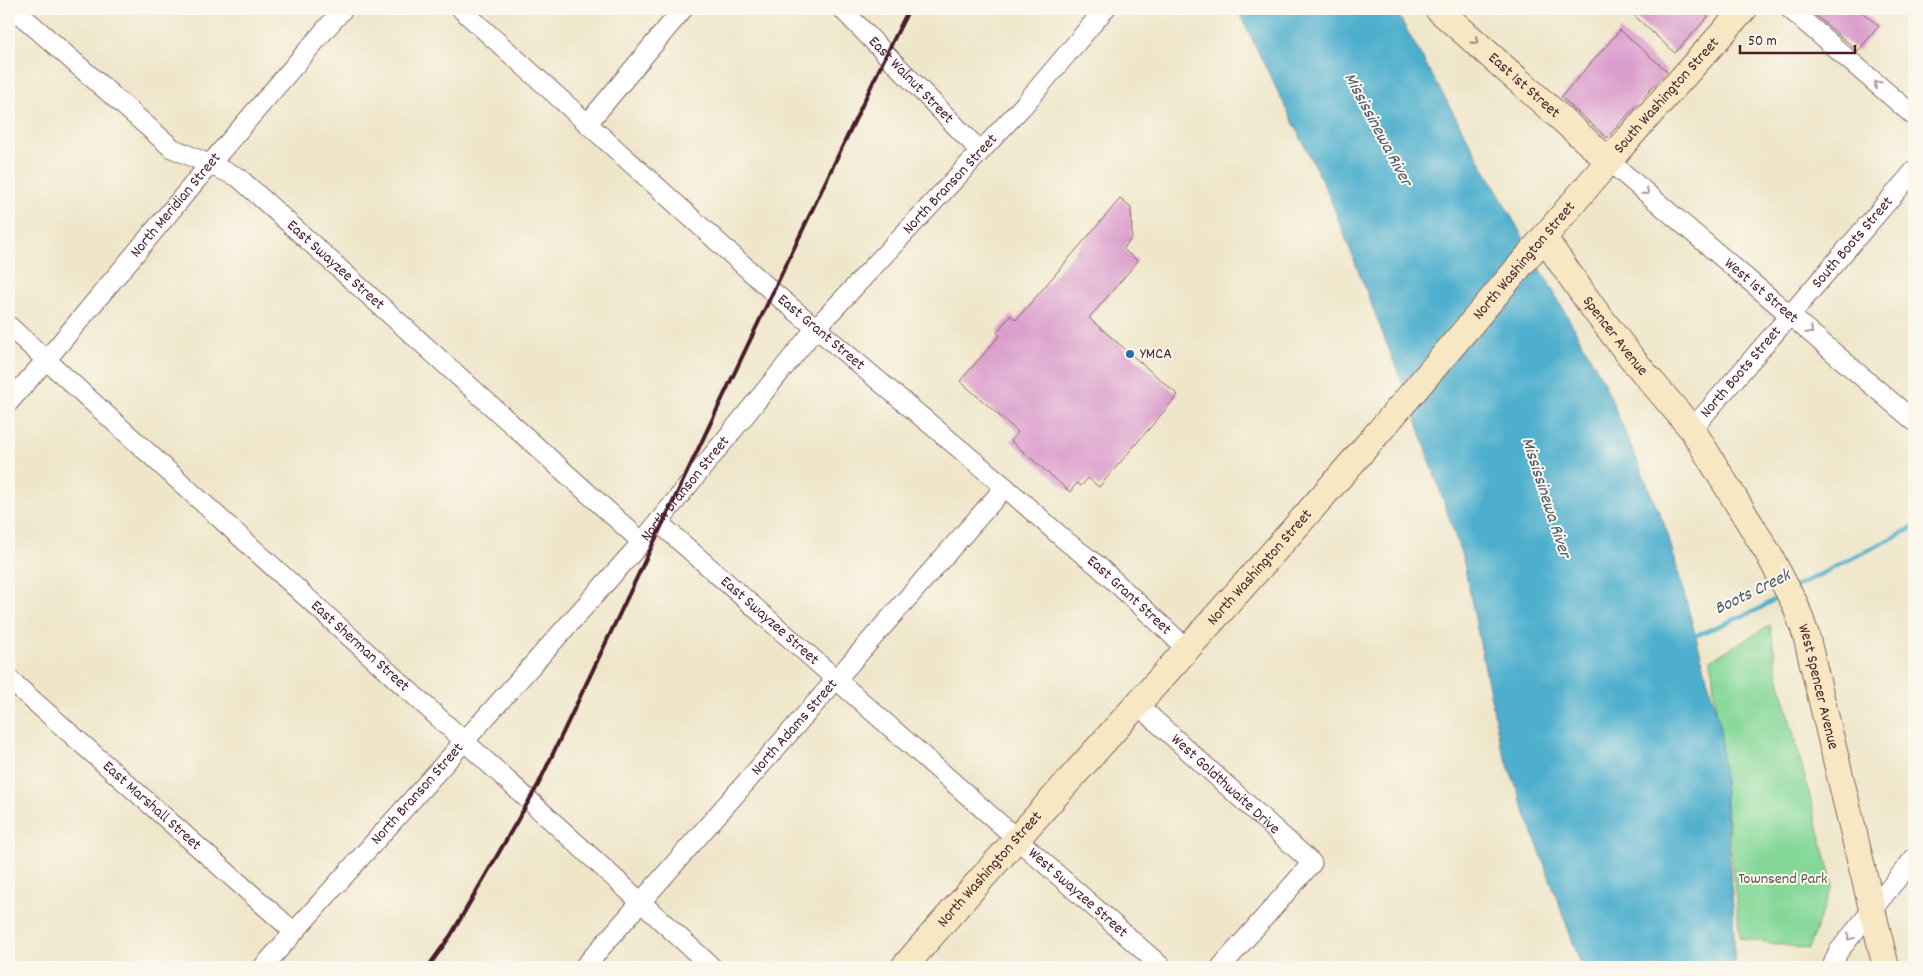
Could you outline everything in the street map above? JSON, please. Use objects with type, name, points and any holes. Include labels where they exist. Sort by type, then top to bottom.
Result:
[{"type":"main road","name":"East 1st Street","points":[[1438,9],[1609,161]]},
{"type":"main road","name":"South Washington Street","points":[[1609,161],[1744,9]]},
{"type":"main road","name":"North Washington Street","points":[[904,967],[1396,412],[1609,161]]},
{"type":"main road","name":"Spencer Avenue","points":[[1544,238],[1593,308],[1634,361],[1692,429]]},
{"type":"main road","name":"West Spencer Avenue","points":[[1692,429],[1752,526],[1789,593],[1806,635],[1886,967]]},
{"type":"street","name":"East Swayzee Street","points":[[14,9],[172,148],[238,177],[642,542]]},
{"type":"street","name":"North Meridian Street","points":[[9,402],[343,9]]},
{"type":"street","name":"East Grant Street","points":[[461,9],[773,292],[1005,487],[1066,541],[1097,565],[1186,648]]},
{"type":"street","points":[[588,123],[683,9]]},
{"type":"street","name":"East Walnut Street","points":[[842,9],[980,151]]},
{"type":"street","name":"North Branson Street","points":[[263,967],[642,542],[816,328],[1023,106],[1105,9]]},
{"type":"street","points":[[1790,9],[1914,116]]},
{"type":"street","name":"West 1st Street","points":[[1609,161],[1914,421]]},
{"type":"street","name":"South Boots Street","points":[[1790,314],[1914,171]]},
{"type":"street","name":"North Boots Street","points":[[1692,429],[1790,314]]},
{"type":"street","name":"East Sherman Street","points":[[9,326],[712,967]]},
{"type":"street","name":"North Adams Street","points":[[584,967],[1005,487]]},
{"type":"street","name":"East Swayzee Street","points":[[658,522],[1017,838]]},
{"type":"street","name":"East Marshall Street","points":[[9,679],[294,932]]},
{"type":"street","name":"West Goldthwaite Drive","points":[[1138,705],[1312,863],[1221,967]]},
{"type":"street","name":"West Swayzee Street","points":[[1017,838],[1162,967]]},
{"type":"street","points":[[1832,967],[1838,952],[1914,858]]},
{"type":"green space","name":"Townsend Park","points":[[1770,625],[1777,671],[1833,885],[1808,949],[1740,938],[1711,660]]},
{"type":"water","name":"Mississinewa River","points":[[1235,9],[1395,9],[1603,380],[1667,531],[1720,725],[1733,907],[1735,967],[1582,967],[1500,743],[1463,559],[1415,416],[1328,193],[1239,13]]},
{"type":"building","points":[[1627,9],[1715,9],[1675,53]]},
{"type":"building","points":[[1808,9],[1858,9],[1879,26],[1858,51]]},
{"type":"building","points":[[1620,30],[1667,71],[1607,138],[1561,97]]},
{"type":"building","points":[[1120,199],[1131,208],[1132,238],[1123,249],[1138,261],[1089,318],[1178,395],[1099,487],[1088,478],[1081,486],[1077,483],[1070,492],[1011,441],[1018,432],[960,381],[1000,335],[997,332],[1011,315],[1016,320]]},
{"type":"waterway","name":"Boots Creek","points":[[1795,587],[1914,527]]},
{"type":"waterway","name":"Boots Creek","points":[[1692,637],[1757,610],[1782,595]]},
{"type":"railway","points":[[428,967],[451,935],[538,785],[909,9]]},
{"type":"place","name":"YMCA","points":[[1130,354]]}]
